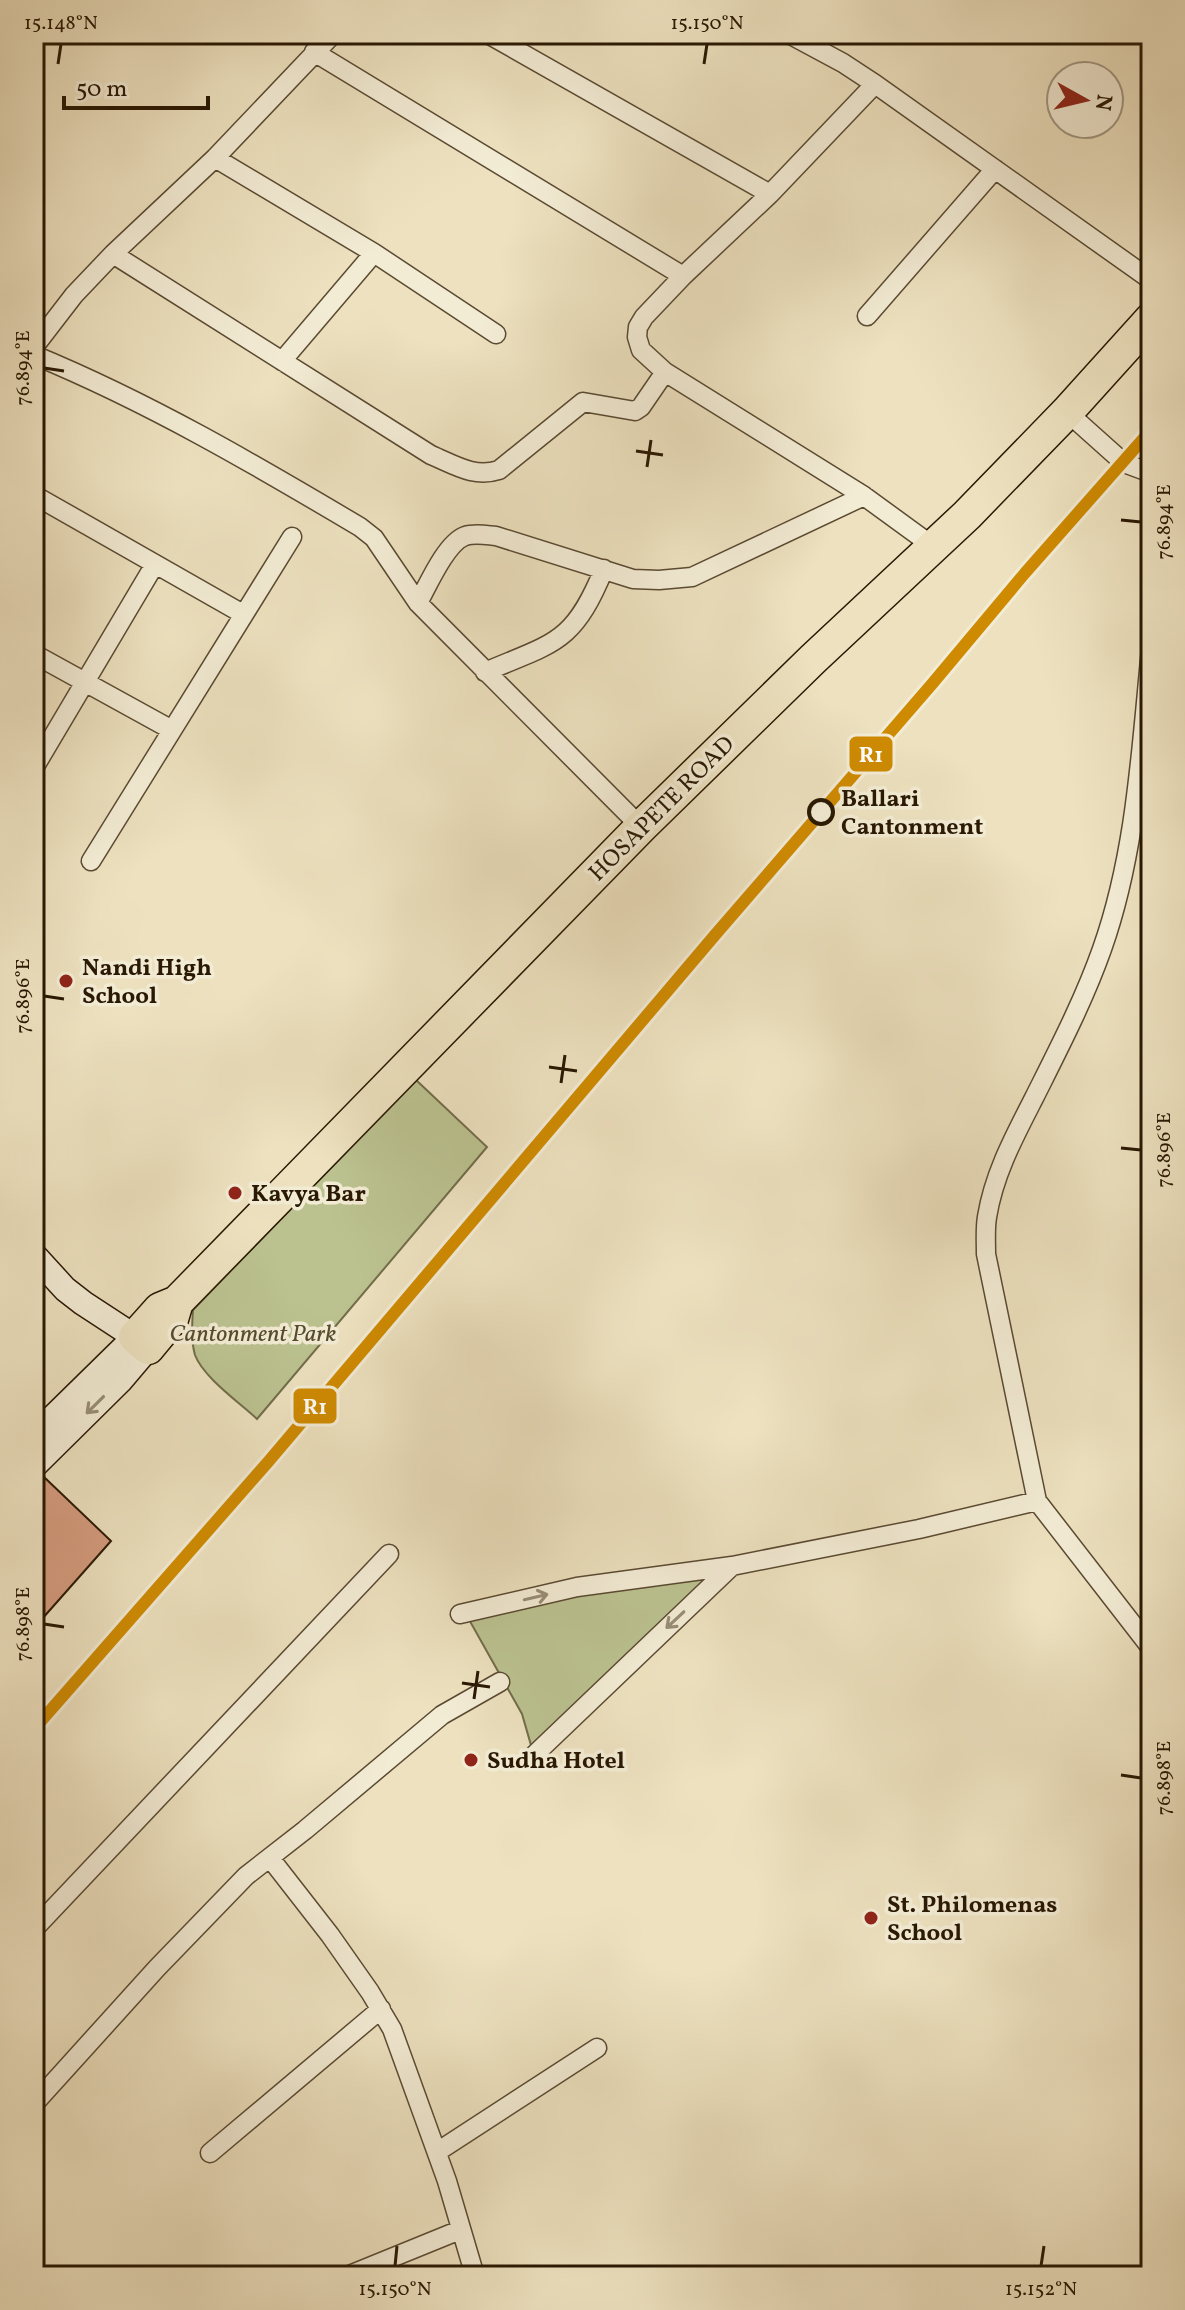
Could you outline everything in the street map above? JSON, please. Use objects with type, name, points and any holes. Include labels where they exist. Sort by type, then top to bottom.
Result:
[{"type":"highway","name":"HOSAPETE ROAD","points":[[141,1342],[172,1319],[177,1302],[641,827],[813,659],[934,547],[1067,412],[1151,319]]},
{"type":"street","points":[[34,347],[74,295],[113,254],[215,158],[333,34]]},
{"type":"street","points":[[488,34],[770,194]]},
{"type":"street","points":[[789,34],[875,84],[1151,280]]},
{"type":"street","points":[[819,50],[829,34]]},
{"type":"street","points":[[314,52],[683,276]]},
{"type":"street","points":[[875,84],[770,194],[683,276],[638,327],[637,337],[641,350],[665,372],[864,496],[934,547]]},
{"type":"street","points":[[215,158],[374,253],[496,334]]},
{"type":"street","points":[[867,316],[995,169]]},
{"type":"street","points":[[282,361],[374,253]]},
{"type":"street","points":[[113,254],[431,455],[473,474],[499,470],[583,402],[627,412],[641,407],[665,372]]},
{"type":"street","points":[[34,355],[92,379],[223,446],[360,527],[374,538],[418,603],[641,827]]},
{"type":"street","points":[[1067,412],[1124,463],[1151,473]]},
{"type":"street","points":[[34,495],[243,614]]},
{"type":"street","points":[[418,603],[451,546],[462,537],[477,534],[496,536],[633,579],[692,577],[864,496]]},
{"type":"street","points":[[91,861],[292,537]]},
{"type":"street","points":[[34,768],[155,564]]},
{"type":"street","points":[[485,672],[557,642],[573,628],[591,599],[604,569]]},
{"type":"street","points":[[1151,649],[1135,804],[1122,887],[1101,952],[1064,1037],[1006,1154],[987,1220],[986,1254],[1037,1501],[1151,1648]]},
{"type":"street","points":[[34,654],[172,730]]},
{"type":"street","points":[[34,1255],[65,1289],[141,1342]]},
{"type":"street","points":[[34,1436],[141,1342]]},
{"type":"street","points":[[34,1466],[120,1381],[141,1342]]},
{"type":"street","points":[[460,1614],[577,1587],[732,1566],[919,1529],[1037,1501]]},
{"type":"street","points":[[34,1929],[389,1554]]},
{"type":"street","points":[[530,1759],[732,1566]]},
{"type":"street","points":[[34,2104],[157,1968],[246,1876],[442,1715],[500,1682]]},
{"type":"street","points":[[270,1858],[330,1935],[392,2029],[437,2152],[475,2276]]},
{"type":"street","points":[[210,2153],[381,2009]]},
{"type":"street","points":[[437,2152],[597,2048]]},
{"type":"street","points":[[347,2276],[460,2230]]},
{"type":"green space","name":"Cantonment Park","points":[[415,1079],[487,1147],[257,1419],[214,1381],[199,1363],[193,1344],[193,1310]]},
{"type":"green space","points":[[716,1572],[533,1752],[522,1714],[467,1616],[577,1591]]},
{"type":"building","points":[[44,1477],[111,1541],[34,1628],[34,1487]]},
{"type":"transit line","name":"R1","points":[[34,1729],[268,1462],[715,935],[1151,430]]},
{"type":"place","name":"Ballari Cantonment","points":[[821,812]]},
{"type":"place","name":"Nandi High School","points":[[66,981]]},
{"type":"place","name":"Kavya Bar","points":[[235,1193]]},
{"type":"place","name":"Sudha Hotel","points":[[471,1760]]},
{"type":"place","name":"St. Philomenas School","points":[[871,1918]]}]
